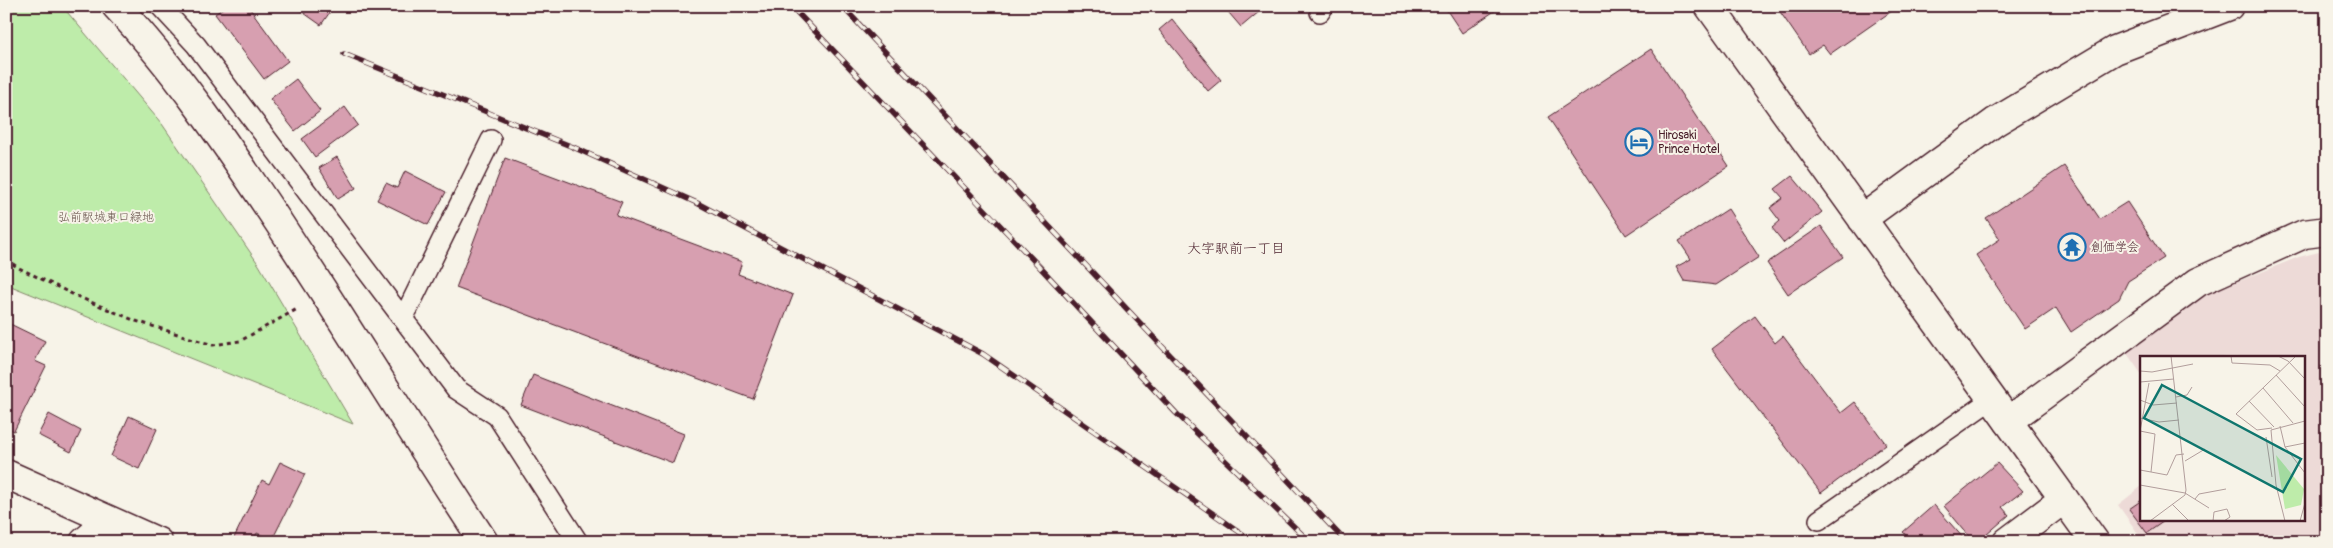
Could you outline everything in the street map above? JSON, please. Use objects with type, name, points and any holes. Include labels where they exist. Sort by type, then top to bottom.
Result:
[{"type":"street","points":[[116,6],[148,40],[224,141],[320,285],[484,542]]},
{"type":"street","points":[[1709,6],[2095,542]]},
{"type":"street","points":[[1862,219],[1995,122],[2115,50],[2229,6]]},
{"type":"street","points":[[2000,410],[2198,282],[2304,234],[2327,231]]},
{"type":"street","points":[[6,474],[158,542]]},
{"type":"street","points":[[2007,542],[2064,499]]},
{"type":"street","points":[[84,542],[109,521]]},
{"type":"lane","points":[[160,6],[196,45],[456,389],[497,416],[578,542]]},
{"type":"lane","points":[[403,319],[491,140]]},
{"type":"lane","points":[[1819,520],[2000,410]]},
{"type":"path","points":[[6,259],[17,267],[66,291],[136,322],[213,344],[240,341],[303,305]]},
{"type":"shaded area","points":[[2327,250],[2327,542],[2144,542],[2118,505],[2140,488],[2140,520],[2306,520],[2306,356],[2140,356],[2140,372],[2126,352],[2180,311],[2214,291],[2299,257]]},
{"type":"green space","name":"弘前駅城東口緑地","points":[[6,6],[62,6],[162,124],[259,265],[353,424],[6,284]]},
{"type":"building","points":[[226,6],[248,6],[288,61],[264,79],[215,14]]},
{"type":"building","points":[[294,6],[334,6],[321,25]]},
{"type":"building","points":[[1223,6],[1266,6],[1241,27]]},
{"type":"building","points":[[1444,6],[1502,6],[1462,33]]},
{"type":"building","points":[[1776,6],[1899,6],[1830,54],[1823,45],[1809,54]]},
{"type":"building","points":[[1172,19],[1221,80],[1208,91],[1159,30]]},
{"type":"building","name":"Hirosaki Prince Hotel","points":[[1651,49],[1729,166],[1626,235],[1548,117]]},
{"type":"building","points":[[296,79],[320,111],[295,131],[270,99]]},
{"type":"building","points":[[345,107],[358,125],[315,157],[302,139]]},
{"type":"building","points":[[337,157],[356,188],[338,199],[319,168]]},
{"type":"building","points":[[505,158],[622,202],[616,215],[742,262],[738,274],[793,295],[753,399],[456,288]]},
{"type":"building","name":"創価学会","points":[[2064,166],[2100,219],[2127,202],[2164,258],[2128,281],[2119,299],[2071,332],[2056,308],[2025,329],[1976,255],[2000,239],[1986,218]]},
{"type":"building","points":[[405,171],[446,192],[428,225],[377,200],[386,183],[397,188]]},
{"type":"building","points":[[1792,176],[1822,212],[1784,243],[1772,228],[1780,221],[1770,208],[1783,198],[1775,189]]},
{"type":"building","points":[[1728,209],[1759,257],[1716,285],[1684,281],[1676,267],[1691,259],[1679,241]]},
{"type":"building","points":[[1821,226],[1843,257],[1788,294],[1767,263]]},
{"type":"building","points":[[1755,316],[1775,343],[1783,336],[1841,413],[1855,402],[1886,444],[1821,493],[1712,349]]},
{"type":"building","points":[[6,322],[45,341],[35,361],[46,366],[14,431],[6,427]]},
{"type":"building","points":[[533,375],[684,434],[673,463],[521,405]]},
{"type":"building","points":[[49,414],[81,431],[71,452],[38,435]]},
{"type":"building","points":[[129,416],[157,429],[139,469],[111,456]]},
{"type":"building","points":[[280,462],[305,474],[272,540],[257,533],[253,542],[232,542],[262,480],[269,484]]},
{"type":"building","points":[[1997,463],[2023,491],[2002,507],[2009,515],[1978,542],[1974,542],[1944,506]]},
{"type":"building","points":[[2140,501],[2140,520],[2166,520],[2147,533],[2129,509]]},
{"type":"building","points":[[1934,505],[1965,540],[1963,542],[1912,542],[1903,532]]},
{"type":"railway","points":[[791,6],[1176,413],[1310,542]]},
{"type":"railway","points":[[842,6],[1346,542]]},
{"type":"railway","points":[[344,54],[573,147],[697,203],[983,354],[1254,542]]},
{"type":"place","name":"Hirosaki Prince Hotel","points":[[1639,142]]},
{"type":"place","name":"創価学会","points":[[2072,247]]},
{"type":"district","name":"大字駅前一丁目","points":[[1236,248]]}]
